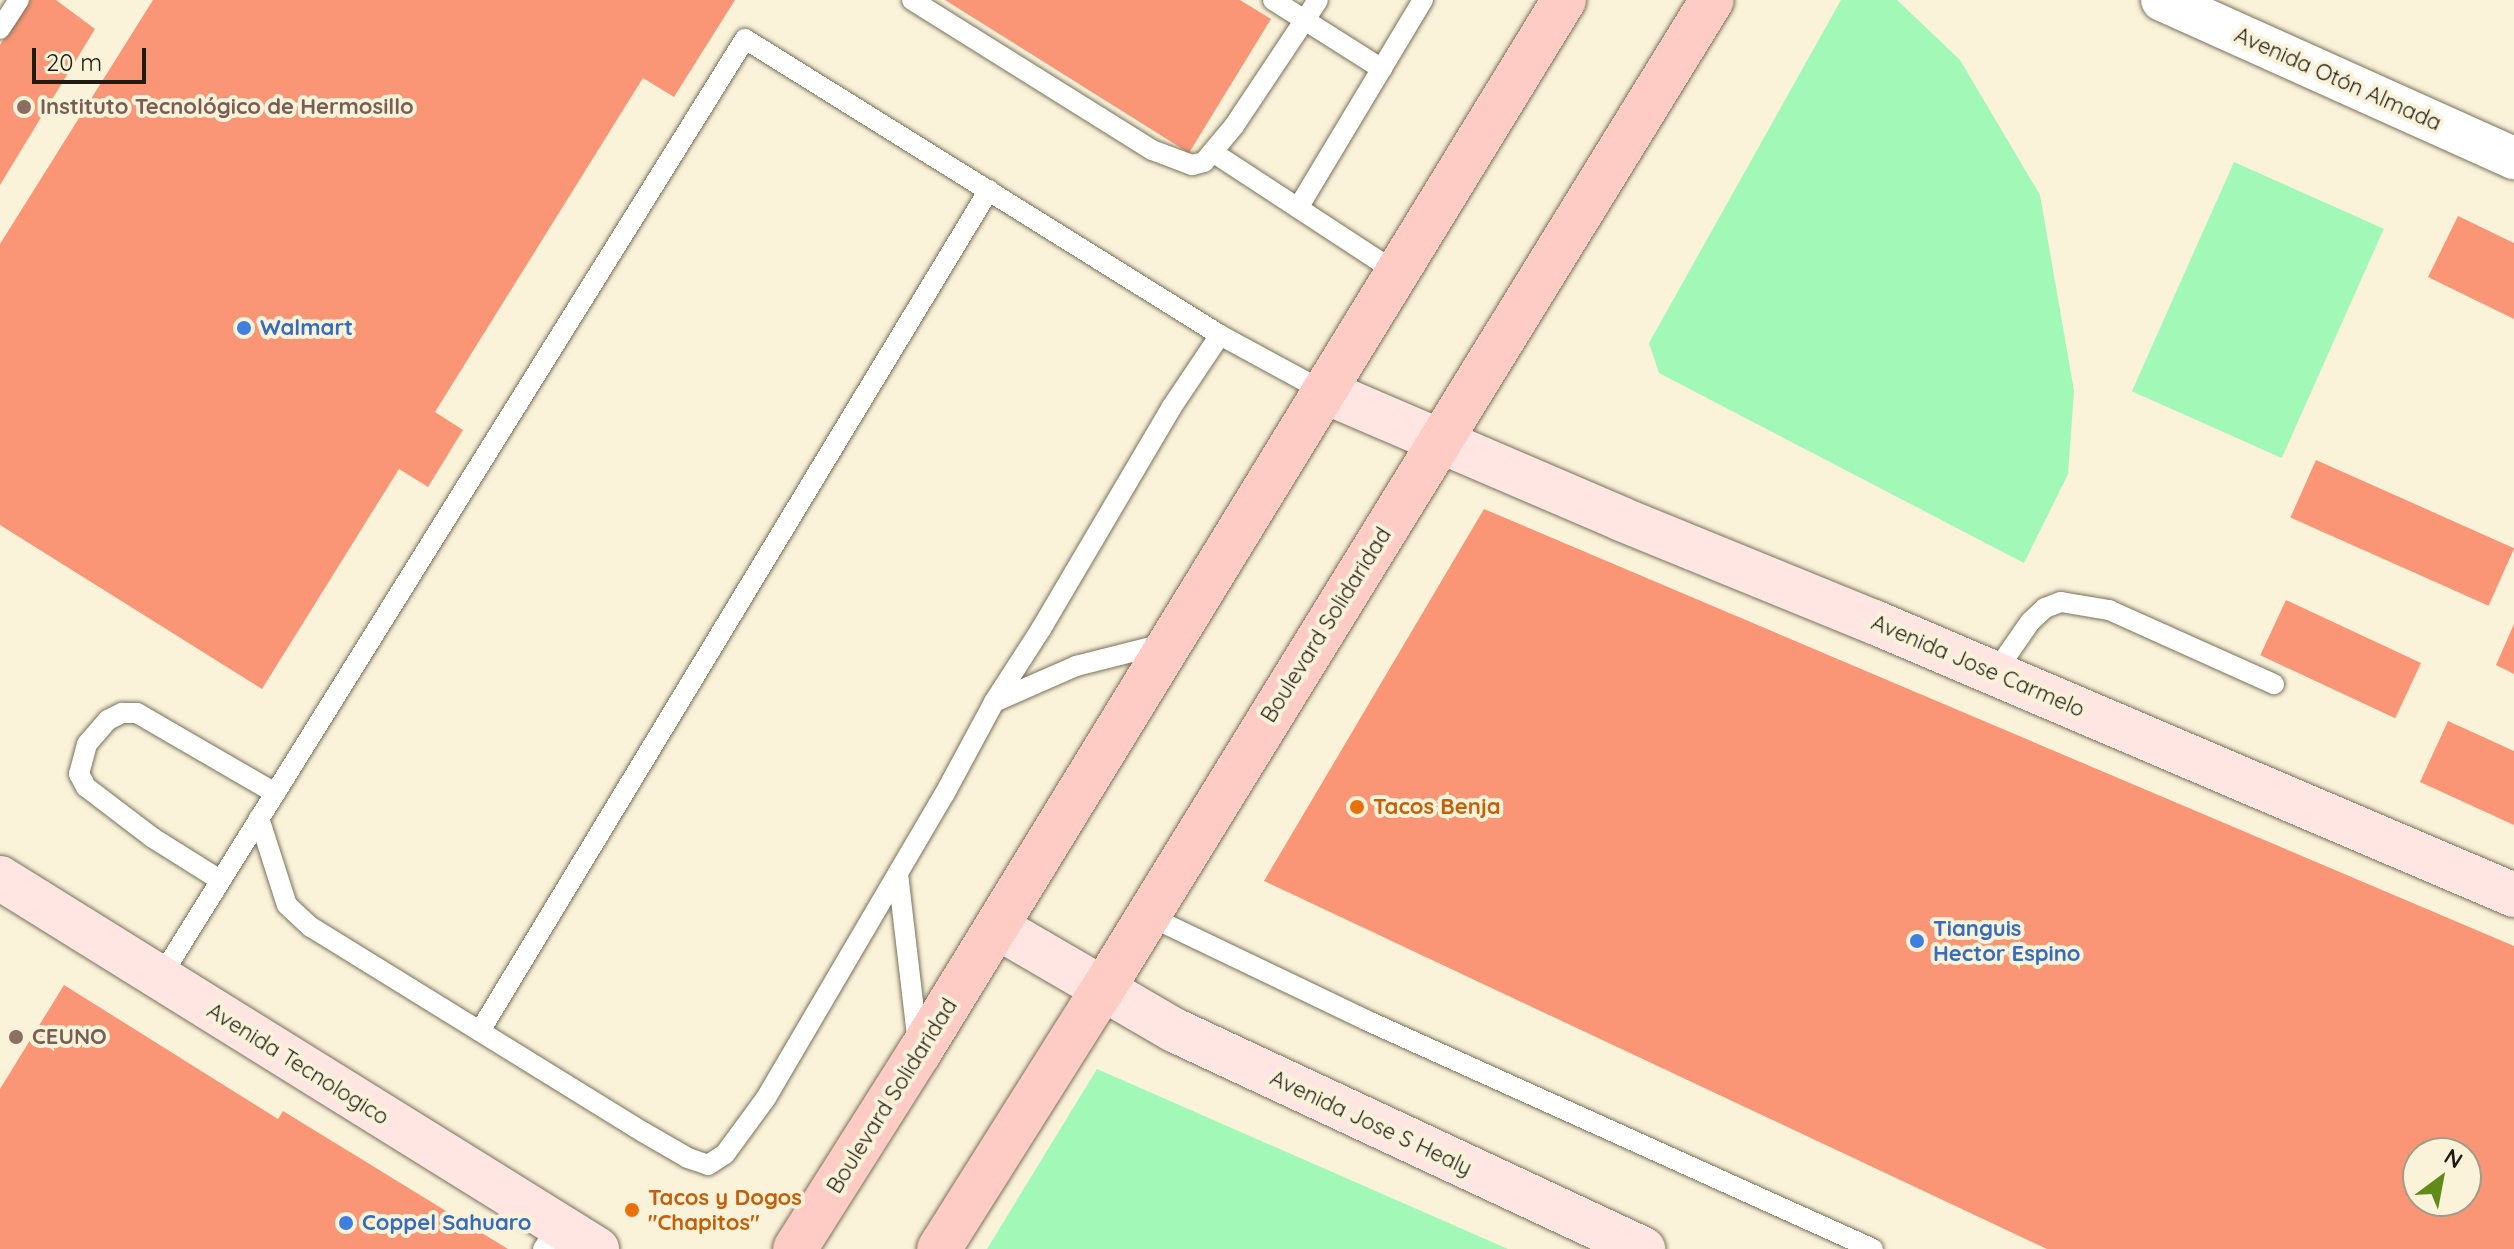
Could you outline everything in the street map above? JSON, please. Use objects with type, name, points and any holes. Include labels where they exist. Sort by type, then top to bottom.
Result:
[{"type":"main road","name":"Boulevard Solidaridad","points":[[795,1249],[997,927],[1564,0]]},
{"type":"main road","name":"Boulevard Solidaridad","points":[[939,1249],[1103,989],[1712,0]]},
{"type":"street","name":"Avenida Otón Almada","points":[[2162,0],[2514,158]]},
{"type":"street","name":"Avenida Jose Carmelo","points":[[1323,391],[2514,895]]},
{"type":"street","name":"Avenida Tecnologico","points":[[0,878],[160,978],[551,1237],[597,1249]]},
{"type":"street","name":"Avenida Jose S Healy","points":[[997,927],[1174,1030],[1643,1249]]},
{"type":"lane","points":[[0,29],[19,0]]},
{"type":"lane","points":[[912,0],[1152,150],[1192,165],[1204,162],[1214,153],[1318,0]]},
{"type":"lane","points":[[1273,0],[1382,69]]},
{"type":"lane","points":[[1298,208],[1423,0]]},
{"type":"lane","points":[[160,978],[745,39],[1220,335],[1323,391]]},
{"type":"lane","points":[[1214,153],[1396,272]]},
{"type":"lane","points":[[480,1031],[989,190]]},
{"type":"lane","points":[[259,818],[287,905],[311,927],[643,1132],[688,1158],[708,1165],[725,1154],[766,1098],[898,874],[994,702],[1220,335]]},
{"type":"lane","points":[[1994,674],[2030,622],[2045,608],[2061,602],[2109,610],[2274,684]]},
{"type":"lane","points":[[994,702],[1091,661],[1171,642]]},
{"type":"lane","points":[[220,880],[153,838],[86,787],[79,774],[87,744],[108,720],[122,713],[137,713],[275,793]]},
{"type":"lane","points":[[898,874],[919,1053]]},
{"type":"lane","points":[[1147,915],[1368,1021],[1873,1249]]},
{"type":"green space","points":[[1841,0],[1897,0],[1960,60],[2040,195],[2074,391],[2068,474],[2024,563],[1659,373],[1649,343]]},
{"type":"green space","points":[[2234,162],[2384,229],[2282,458],[2132,391]]},
{"type":"green space","points":[[1097,1069],[1508,1249],[987,1249]]},
{"type":"building","name":"Instituto Tecnológico de Hermosillo","points":[[28,0],[56,0],[95,29],[0,185],[0,45]]},
{"type":"building","name":"Walmart","points":[[153,0],[735,0],[674,97],[643,78],[435,412],[463,430],[428,487],[399,469],[262,689],[0,525],[0,244]]},
{"type":"building","points":[[945,0],[1240,0],[1271,19],[1189,153]]},
{"type":"building","points":[[2458,216],[2514,243],[2514,319],[2428,277]]},
{"type":"building","points":[[2316,460],[2514,548],[2489,606],[2290,518]]},
{"type":"building","points":[[1484,509],[2514,946],[2514,1249],[2047,1249],[1264,881]]},
{"type":"building","points":[[2286,600],[2421,663],[2395,718],[2260,655]]},
{"type":"building","points":[[2514,624],[2514,674],[2496,665]]},
{"type":"building","points":[[2448,721],[2514,751],[2514,825],[2420,782]]},
{"type":"building","points":[[64,985],[278,1119],[283,1111],[508,1249],[0,1249],[0,1089]]},
{"type":"place","name":"Instituto Tecnológico de Hermosillo","points":[[24,107]]},
{"type":"place","name":"Walmart","points":[[244,328]]},
{"type":"place","name":"Tacos Benja","points":[[1357,807]]},
{"type":"place","name":"Tianguis Hector Espino","points":[[1917,941]]},
{"type":"place","name":"CEUNO","points":[[16,1037]]},
{"type":"place","name":"Tacos y Dogos \"Chapitos\"","points":[[632,1210]]},
{"type":"place","name":"Coppel Sahuaro","points":[[346,1223]]}]
